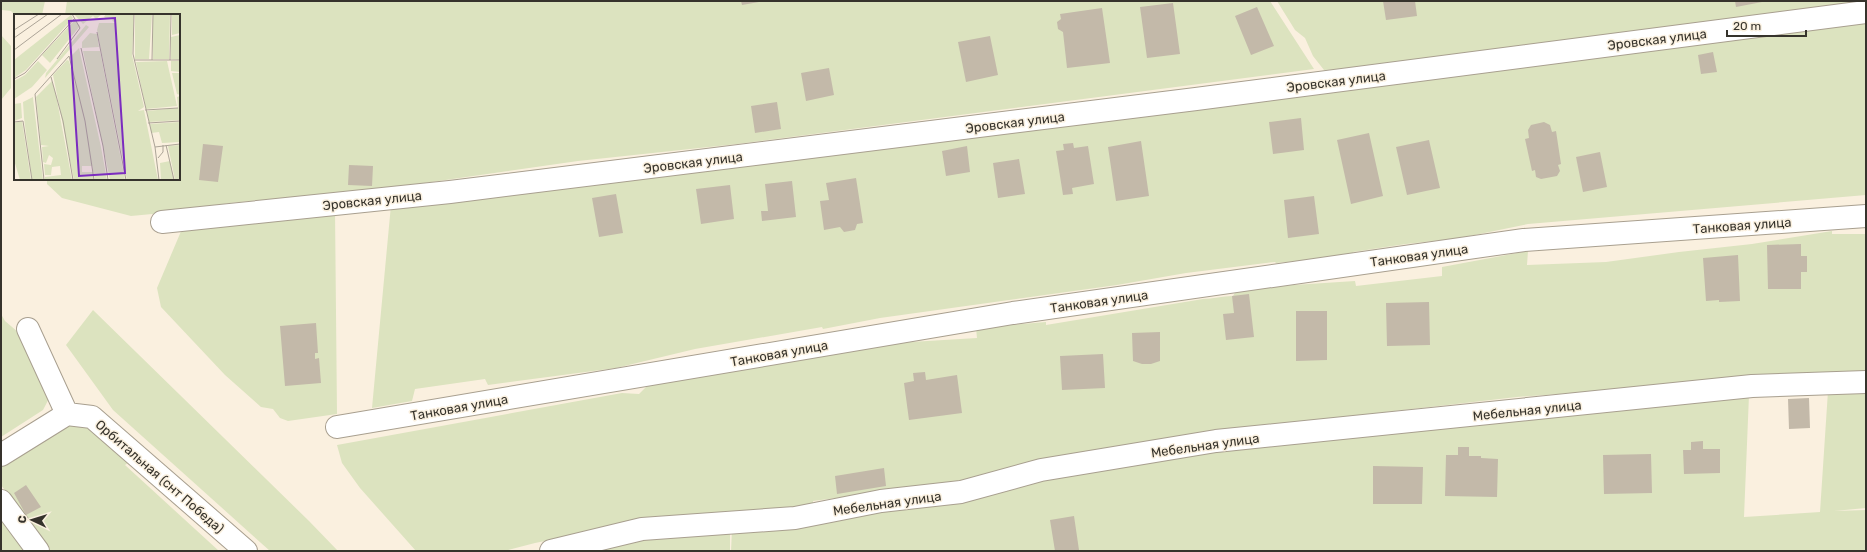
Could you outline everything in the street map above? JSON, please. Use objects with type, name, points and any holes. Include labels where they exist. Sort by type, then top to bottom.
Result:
[{"type":"street","name":"Эровская улица","points":[[162,222],[450,192],[1196,99],[1866,12]]},
{"type":"street","name":"Танковая улица","points":[[337,427],[1013,313],[1524,240],[1866,216]]},
{"type":"street","points":[[1,456],[67,414],[28,329]]},
{"type":"street","name":"Мебельная улица","points":[[552,551],[642,529],[795,518],[881,501],[961,492],[1041,470],[1216,441],[1752,386],[1866,382]]},
{"type":"street","name":"Орбитальная (снт Победа)","points":[[67,414],[92,417],[246,551]]},
{"type":"street","points":[[1,501],[38,551]]},
{"type":"green space","points":[[1,1],[45,1],[42,14],[14,14],[11,11],[2,10],[1,15]]},
{"type":"green space","points":[[67,1],[1270,1],[1314,69],[737,144],[578,161],[390,188],[230,203],[184,211],[131,216],[62,198],[47,184],[47,180],[180,180],[180,14],[65,14]]},
{"type":"green space","points":[[1277,1],[1866,2],[1377,68],[1324,70],[1313,56],[1305,38],[1295,30]]},
{"type":"green space","points":[[1866,18],[1866,195],[1528,224],[1460,238],[1353,252],[1353,256],[1275,262],[1186,273],[1117,285],[880,318],[823,329],[822,327],[695,349],[616,368],[488,385],[485,379],[415,389],[412,401],[372,408],[391,205]]},
{"type":"green space","points":[[1,35],[11,46],[11,88],[1,100]]},
{"type":"green space","points":[[335,211],[337,414],[288,421],[280,418],[273,409],[261,407],[225,375],[161,307],[157,288],[182,229]]},
{"type":"green space","points":[[1832,231],[1832,234],[1866,234],[1866,372],[1517,397],[1211,432],[968,481],[813,501],[813,506],[643,521],[535,543],[504,551],[416,551],[360,488],[342,463],[337,445],[622,393],[639,394],[650,383],[815,358],[894,343],[977,338],[976,328],[1046,322],[1046,325],[1203,299],[1233,296],[1236,291],[1278,286],[1355,281],[1356,286],[1442,276],[1442,267],[1528,251],[1527,265],[1606,262],[1752,244]]},
{"type":"green space","points":[[93,310],[338,551],[270,551],[113,410],[66,345]]},
{"type":"green space","points":[[1,314],[5,321],[25,338],[55,387],[43,410],[1,437]]},
{"type":"green space","points":[[1866,390],[1866,508],[1834,511],[1866,510],[1866,551],[731,551],[732,530],[1118,462],[1749,395],[1744,517],[1820,512],[1828,391]]},
{"type":"green space","points":[[83,413],[137,456],[125,465],[219,551],[50,551],[1,485],[1,467]]},
{"type":"green space","points":[[1,515],[27,551],[1,551]]},
{"type":"green space","points":[[730,529],[730,551],[589,551],[643,539]]},
{"type":"building","points":[[741,1],[759,1],[759,2],[742,5]]},
{"type":"building","points":[[1383,1],[1415,1],[1417,16],[1386,20]]},
{"type":"building","points":[[1735,1],[1762,1],[1762,2],[1736,7]]},
{"type":"building","points":[[1173,3],[1180,54],[1147,58],[1140,7]]},
{"type":"building","points":[[1257,7],[1274,46],[1251,55],[1235,16]]},
{"type":"building","points":[[1102,8],[1110,63],[1067,68],[1063,32],[1058,29],[1057,22],[1061,19],[1060,14]]},
{"type":"building","points":[[990,36],[998,75],[966,82],[958,42]]},
{"type":"building","points":[[1713,52],[1717,72],[1701,74],[1698,55]]},
{"type":"building","points":[[829,68],[834,95],[806,101],[801,73]]},
{"type":"building","points":[[777,102],[781,129],[755,133],[751,106]]},
{"type":"building","points":[[1301,118],[1304,150],[1273,154],[1269,122]]},
{"type":"building","points":[[1544,122],[1550,125],[1552,132],[1556,131],[1561,164],[1558,165],[1560,171],[1557,176],[1541,179],[1536,177],[1535,170],[1532,171],[1525,139],[1529,138],[1528,130],[1531,125]]},
{"type":"building","points":[[1369,133],[1383,196],[1351,204],[1337,140]]},
{"type":"building","points":[[1429,140],[1440,188],[1407,195],[1396,147]]},
{"type":"building","points":[[1141,141],[1149,196],[1116,201],[1108,147]]},
{"type":"building","points":[[1073,143],[1074,148],[1088,146],[1094,184],[1072,188],[1073,194],[1063,195],[1056,151],[1064,150],[1063,144]]},
{"type":"building","points":[[203,144],[223,146],[218,182],[199,180]]},
{"type":"building","points":[[967,146],[970,172],[946,176],[942,151]]},
{"type":"building","points":[[1600,152],[1607,187],[1583,192],[1576,157]]},
{"type":"building","points":[[1019,159],[1025,194],[998,198],[993,163]]},
{"type":"building","points":[[349,165],[373,166],[372,186],[348,185]]},
{"type":"building","points":[[856,178],[863,223],[857,224],[855,230],[844,232],[840,227],[824,230],[820,201],[829,200],[826,183]]},
{"type":"building","points":[[792,181],[796,217],[762,221],[761,211],[768,211],[765,184]]},
{"type":"building","points":[[730,185],[734,219],[701,224],[696,189]]},
{"type":"building","points":[[616,194],[623,233],[599,237],[592,198]]},
{"type":"building","points":[[1314,196],[1319,234],[1288,238],[1284,200]]},
{"type":"building","points":[[1801,244],[1801,256],[1807,256],[1807,272],[1801,272],[1801,289],[1768,289],[1767,245]]},
{"type":"building","points":[[1738,255],[1740,301],[1706,301],[1703,258]]},
{"type":"building","points":[[1249,294],[1254,337],[1226,340],[1223,314],[1234,313],[1232,296]]},
{"type":"building","points":[[1429,302],[1430,345],[1387,346],[1386,303]]},
{"type":"building","points":[[1296,311],[1327,311],[1327,360],[1296,361]]},
{"type":"building","points":[[316,323],[318,353],[315,353],[315,359],[319,358],[321,383],[285,386],[280,326]]},
{"type":"building","points":[[1160,332],[1160,361],[1151,364],[1142,364],[1133,361],[1132,333]]},
{"type":"building","points":[[1103,354],[1105,388],[1062,390],[1060,356]]},
{"type":"building","points":[[925,372],[926,380],[957,375],[962,413],[909,420],[904,383],[914,381],[913,373]]},
{"type":"building","points":[[1809,398],[1810,428],[1789,429],[1788,399]]},
{"type":"building","points":[[1703,441],[1703,449],[1720,449],[1720,473],[1684,474],[1683,450],[1691,450],[1691,442]]},
{"type":"building","points":[[1458,447],[1469,447],[1469,456],[1481,456],[1481,458],[1498,459],[1497,497],[1445,496],[1446,455],[1458,455]]},
{"type":"building","points":[[1651,454],[1652,493],[1604,494],[1603,455]]},
{"type":"building","points":[[1373,466],[1423,467],[1422,504],[1373,504]]},
{"type":"building","points":[[884,468],[886,486],[837,494],[835,476]]},
{"type":"building","points":[[26,485],[41,507],[26,515],[14,493]]},
{"type":"building","points":[[1074,516],[1079,550],[1055,551],[1050,520]]}]
